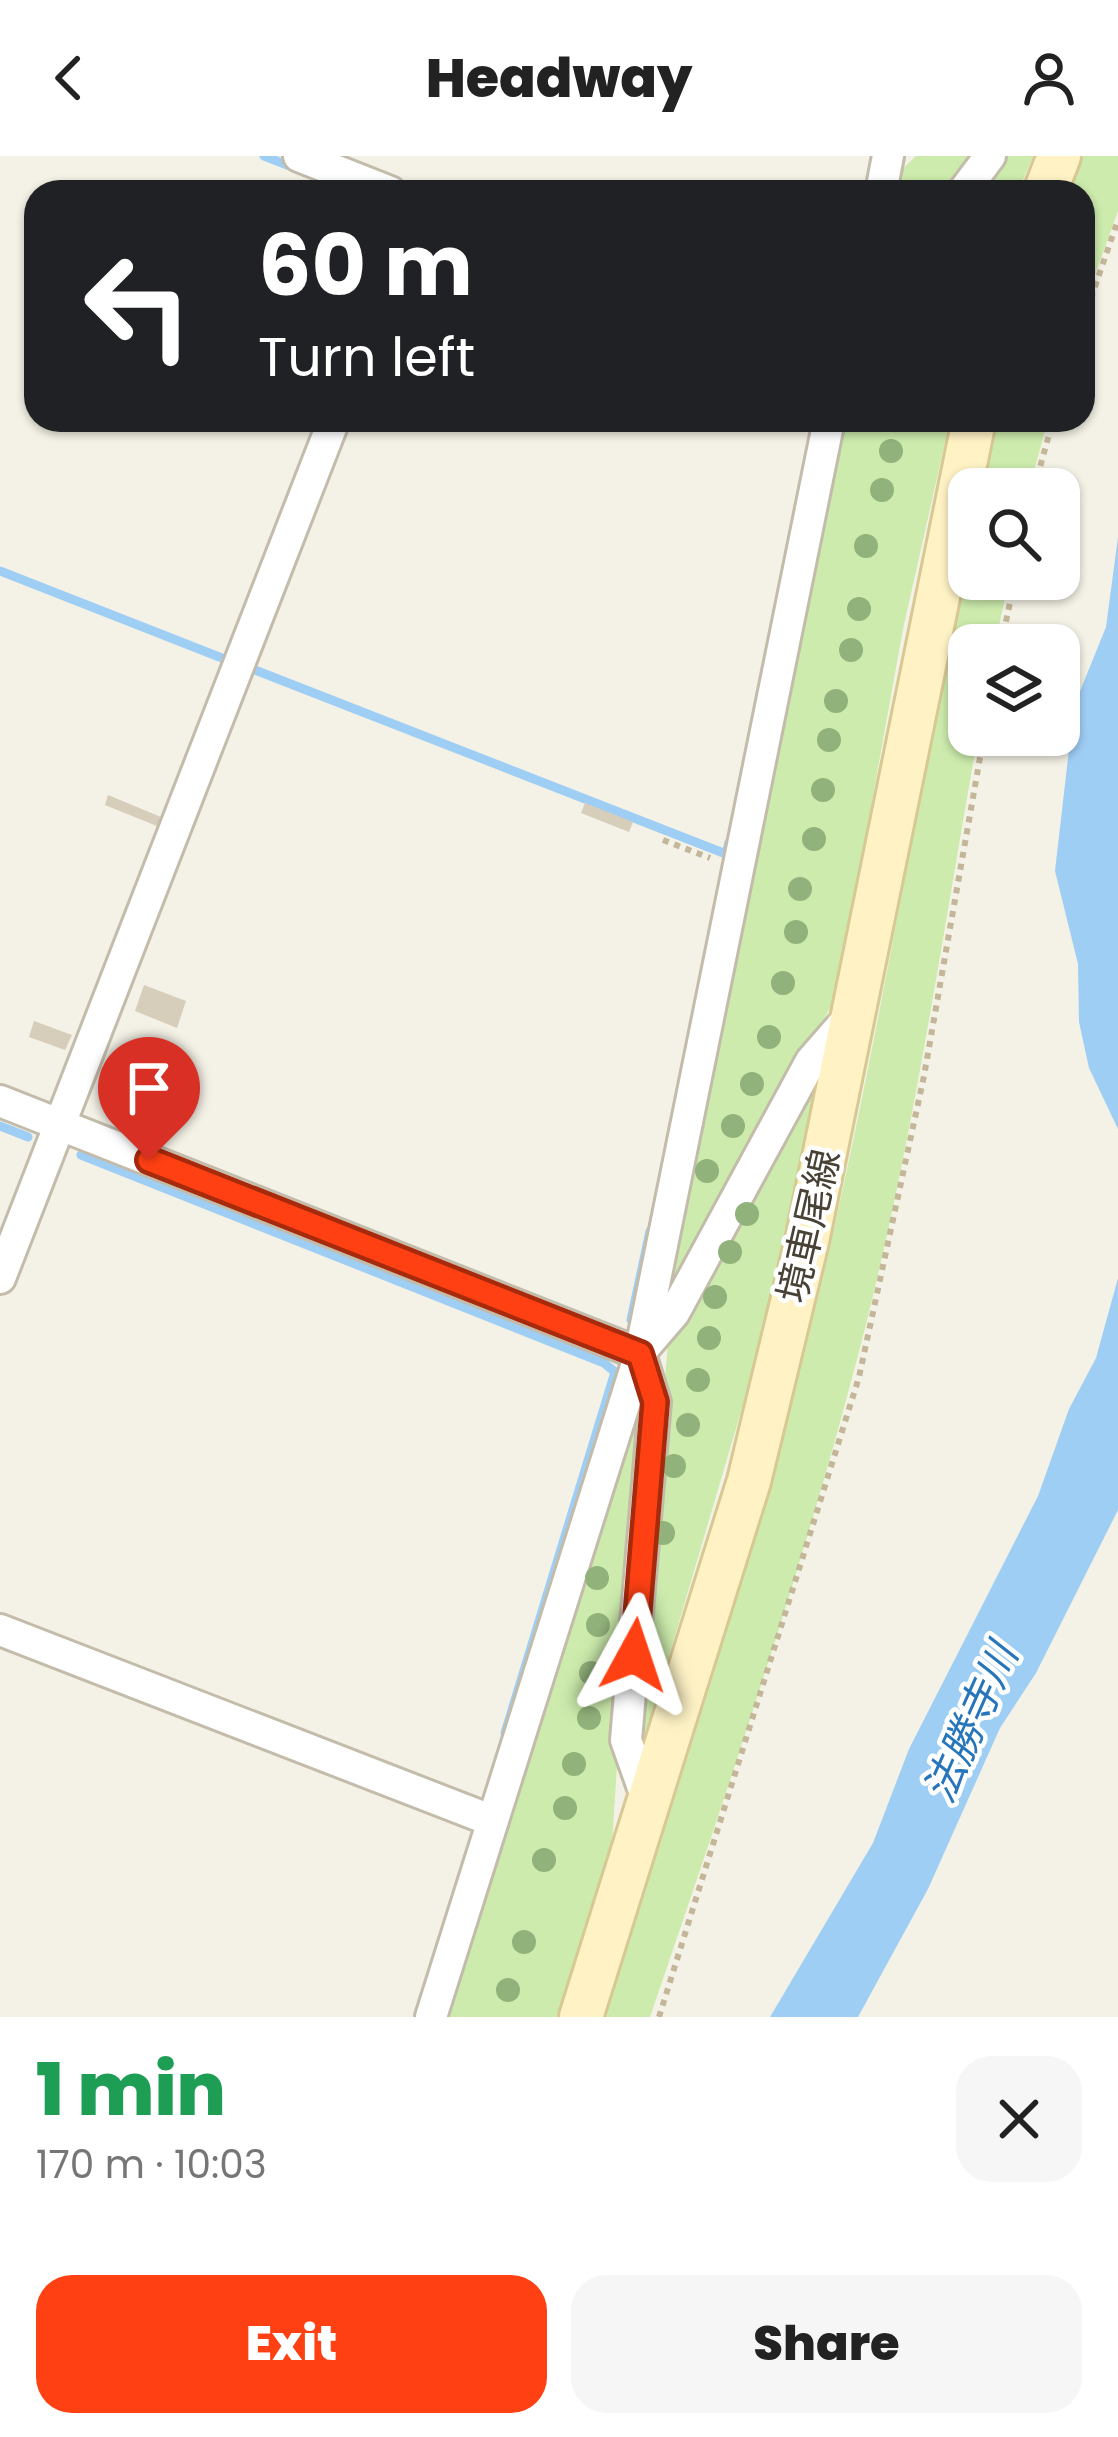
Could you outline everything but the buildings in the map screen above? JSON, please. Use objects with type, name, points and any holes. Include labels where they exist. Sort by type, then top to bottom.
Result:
[{"type":"main road","name":"境車尾線","points":[[581,2017],[749,1481],[808,1241],[971,432]]},
{"type":"street","points":[[299,156],[360,180]]},
{"type":"street","points":[[0,1278],[329,432]]},
{"type":"street","points":[[431,2017],[640,1354],[827,432]]},
{"type":"street","points":[[640,1354],[674,1313],[811,1061],[856,1010]]},
{"type":"street","points":[[0,1101],[640,1354]]},
{"type":"street","points":[[640,1354],[655,1402],[626,1740],[647,1799]]},
{"type":"street","points":[[0,1630],[493,1821]]},
{"type":"path","points":[[1095,286],[1118,220]]},
{"type":"path","points":[[1040,468],[1050,432]]},
{"type":"path","points":[[658,2017],[859,1376],[924,1076],[980,756]]},
{"type":"path","points":[[663,840],[739,868]]},
{"type":"green space","points":[[916,156],[980,156],[963,180],[893,178]]},
{"type":"green space","points":[[997,156],[1033,156],[1023,180],[980,180]]},
{"type":"green space","points":[[1080,156],[1118,156],[1118,211],[1095,275],[1095,180],[1070,180]]},
{"type":"green space","points":[[837,432],[947,432],[903,629],[837,995],[667,1306],[667,1240]]},
{"type":"green space","points":[[992,432],[1045,432],[1035,468],[984,468]]},
{"type":"green space","points":[[956,600],[1005,600],[999,624],[952,624]]},
{"type":"green space","points":[[948,643],[948,756],[974,756],[924,1048],[876,1282],[786,1608],[650,2017],[605,2017],[790,1410],[876,1027]]},
{"type":"green space","points":[[823,1069],[752,1374],[646,1734],[636,1734],[668,1343]]},
{"type":"green space","points":[[640,1397],[612,1845],[557,2017],[449,2017]]},
{"type":"water","points":[[1118,537],[1118,1129],[1089,1068],[1079,1022],[1078,964],[1055,871],[1068,756],[1080,756],[1080,691],[1106,627]]},
{"type":"water","name":"法勝寺川","points":[[1118,1278],[1118,1510],[1036,1673],[1000,1728],[928,1889],[858,2017],[770,2017],[873,1843],[909,1749],[1038,1496],[1069,1409],[1096,1358]]},
{"type":"waterway","points":[[264,156],[295,168]]},
{"type":"waterway","points":[[0,571],[227,660]]},
{"type":"waterway","points":[[250,668],[726,854],[729,842]]},
{"type":"waterway","points":[[0,1126],[28,1137]]},
{"type":"waterway","points":[[81,1155],[604,1363],[615,1372],[505,1733]]},
{"type":"waterway","points":[[631,1320],[650,1231]]},
{"type":"route","points":[[149,1160],[640,1354],[655,1402],[634,1655]]}]
